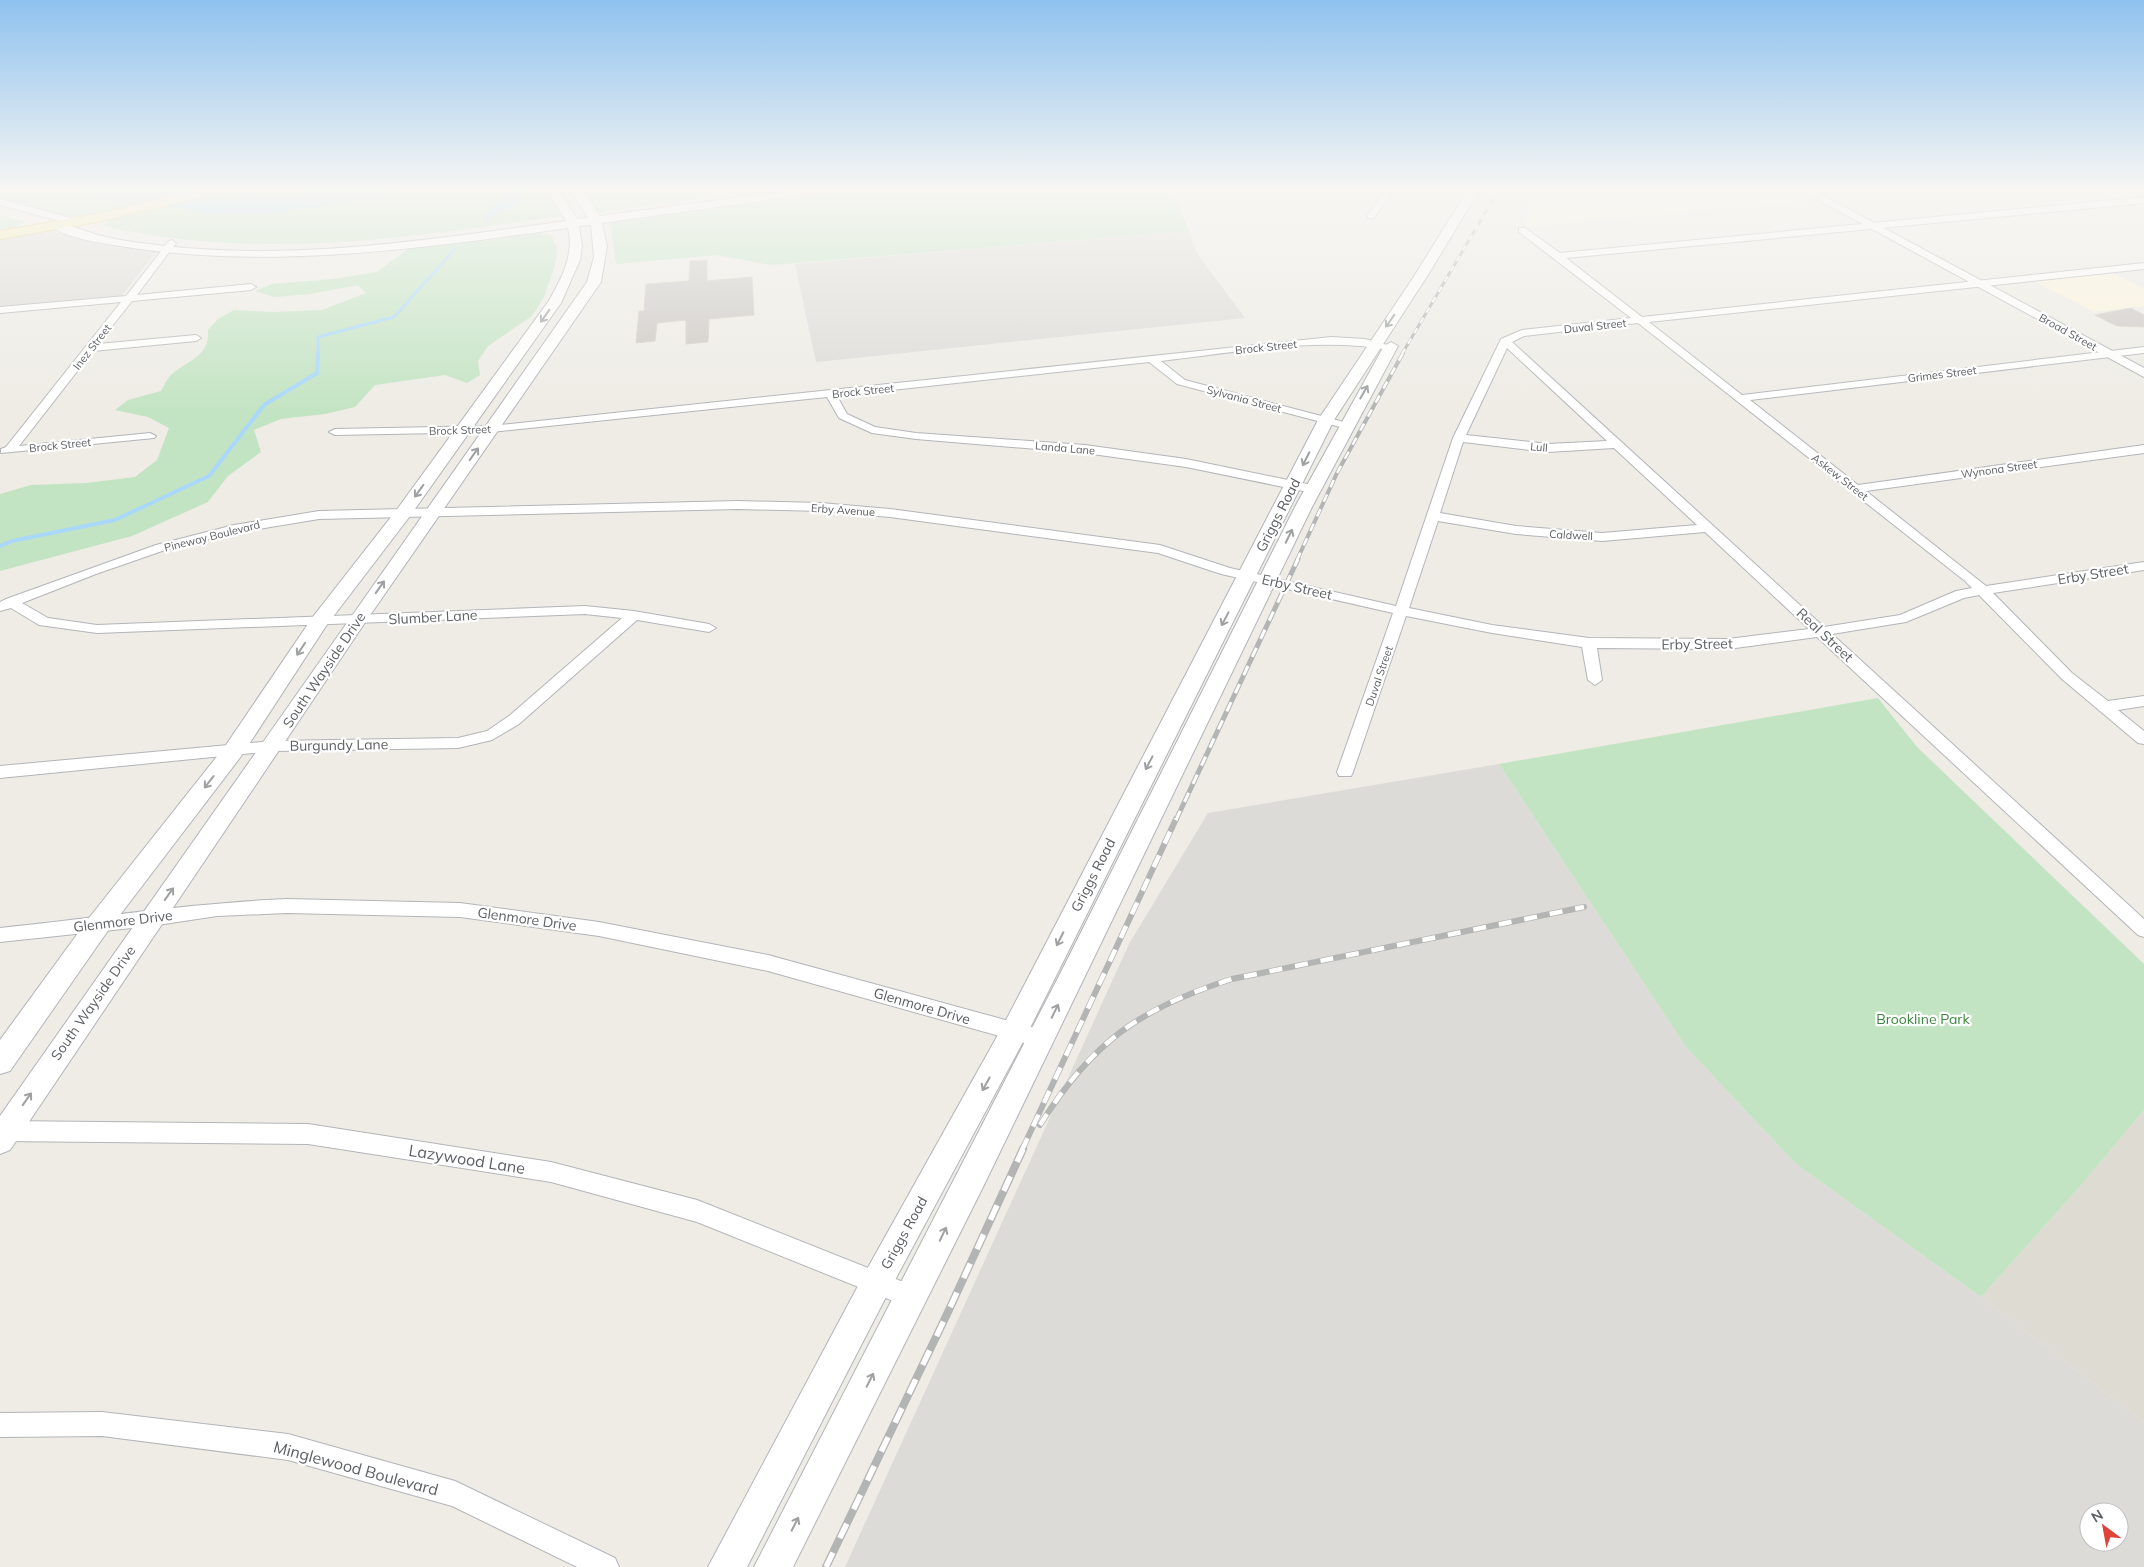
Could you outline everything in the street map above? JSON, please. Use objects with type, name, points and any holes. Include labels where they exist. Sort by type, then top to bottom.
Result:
[{"type":"main road","name":"South Wayside Drive","points":[[0,1062],[98,925],[234,750],[319,622],[404,512],[554,303],[574,264]]},
{"type":"main road","name":"South Wayside Drive","points":[[2,1134],[273,746],[433,511],[594,282],[600,264]]},
{"type":"main road","name":"Griggs Road","points":[[773,1567],[913,1298],[1232,657],[1257,578],[1293,485],[1326,420],[1374,344],[1429,264]]},
{"type":"main road","name":"Griggs Road","points":[[727,1567],[877,1282],[1014,1032],[1257,578],[1313,489],[1344,425],[1438,264]]},
{"type":"street","name":"Inez Street","points":[[5,451],[92,348],[156,264]]},
{"type":"street","name":"Askew Street","points":[[1568,264],[1970,578],[2042,653],[2144,739]]},
{"type":"street","name":"Broad Street","points":[[1944,264],[2144,373]]},
{"type":"street","name":"Duval Street","points":[[1345,772],[1459,438],[1505,341],[1522,334],[2144,266]]},
{"type":"street","points":[[2,312],[251,287]]},
{"type":"street","points":[[92,348],[196,338]]},
{"type":"street","name":"Brock Street","points":[[335,432],[491,429],[1331,340],[1390,347]]},
{"type":"street","name":"Real Street","points":[[1505,341],[1619,444],[2144,930]]},
{"type":"street","name":"Grimes Street","points":[[1740,398],[2144,350]]},
{"type":"street","name":"Sylvania Street","points":[[1151,359],[1180,382],[1344,425]]},
{"type":"street","name":"Landa Lane","points":[[831,394],[843,416],[872,430],[916,436],[1085,448],[1186,463],[1313,489]]},
{"type":"street","name":"Brock Street","points":[[5,451],[150,436]]},
{"type":"street","name":"Lull","points":[[1459,438],[1548,448],[1619,444]]},
{"type":"street","name":"Wynona Street","points":[[1855,489],[2144,449]]},
{"type":"street","name":"Erby Avenue","points":[[433,511],[738,504],[831,508],[890,513],[1160,549],[1226,571],[1257,578]]},
{"type":"street","name":"Pineway Boulevard","points":[[6,604],[117,562],[182,541],[254,524],[319,515],[433,511]]},
{"type":"street","name":"Caldwell","points":[[1433,516],[1516,530],[1583,536],[1636,536],[1710,528]]},
{"type":"street","name":"Erby Street","points":[[1257,578],[1401,611],[1492,628],[1589,642],[1728,644],[1822,632],[1918,615],[1946,599],[1982,591],[2144,566]]},
{"type":"street","name":"Slumber Lane","points":[[6,604],[44,622],[97,629],[357,621],[586,610],[634,615],[709,628]]},
{"type":"street","name":"Burgundy Lane","points":[[0,772],[273,746],[458,743],[492,735],[514,720],[634,615]]},
{"type":"street","points":[[1589,642],[1595,680]]},
{"type":"street","points":[[2105,707],[2144,701]]},
{"type":"street","name":"Glenmore Drive","points":[[0,935],[151,919],[217,909],[287,906],[460,910],[599,929],[768,963],[1042,1039]]},
{"type":"street","name":"Lazywood Lane","points":[[2,1134],[308,1134],[552,1172],[698,1211],[913,1298]]},
{"type":"street","name":"Minglewood Boulevard","points":[[0,1425],[102,1424],[288,1448],[455,1494],[606,1567]]},
{"type":"shaded area","points":[[0,264],[146,264],[116,303],[0,313]]},
{"type":"shaded area","points":[[795,264],[1205,264],[1245,318],[816,362]]},
{"type":"shaded area","points":[[2110,272],[2144,289],[2144,306],[2094,312],[2034,281]]},
{"type":"shaded area","points":[[1499,764],[1686,1047],[1796,1164],[1981,1297],[2144,1422],[2144,1567],[845,1567],[1129,944],[1208,813]]},
{"type":"shaded area","points":[[2144,1110],[2144,1422],[1981,1297],[2082,1184]]},
{"type":"green space","points":[[388,264],[555,264],[544,297],[532,316],[488,346],[478,361],[480,375],[467,383],[445,375],[375,385],[355,407],[325,414],[281,419],[254,430],[261,452],[228,476],[208,502],[132,536],[0,571],[0,494],[31,485],[86,483],[135,477],[157,460],[169,428],[148,417],[115,410],[128,400],[161,391],[170,376],[202,352],[208,339],[208,330],[218,319],[234,310],[274,312],[322,310],[366,293],[358,285],[311,294],[274,297],[255,291],[272,284],[332,279],[377,272]]},
{"type":"green space","name":"Brookline Park","points":[[1878,698],[1917,747],[2144,964],[2144,1110],[2082,1184],[1981,1297],[1796,1164],[1686,1047],[1499,764]]},
{"type":"building","points":[[690,264],[707,264],[707,281],[752,277],[754,315],[709,319],[708,342],[686,344],[686,320],[657,323],[655,341],[636,343],[639,311],[644,311],[646,284],[689,281]]},
{"type":"building","points":[[2131,308],[2144,315],[2144,327],[2117,326],[2095,315]]},
{"type":"waterway","points":[[318,353],[318,337],[394,317],[441,264]]},
{"type":"waterway","points":[[0,546],[12,541],[115,520],[209,476],[264,405],[317,373],[318,353]]},
{"type":"railway","points":[[1402,354],[1455,264]]},
{"type":"railway","points":[[1297,560],[1337,473],[1403,353]]},
{"type":"railway","points":[[1176,820],[1298,559]]},
{"type":"railway","points":[[1022,1150],[1176,819]]},
{"type":"railway","points":[[1040,1125],[1059,1096],[1099,1050],[1145,1016],[1170,1002],[1199,990],[1232,979],[1584,907]]},
{"type":"railway","points":[[826,1567],[948,1312],[1023,1149]]}]
